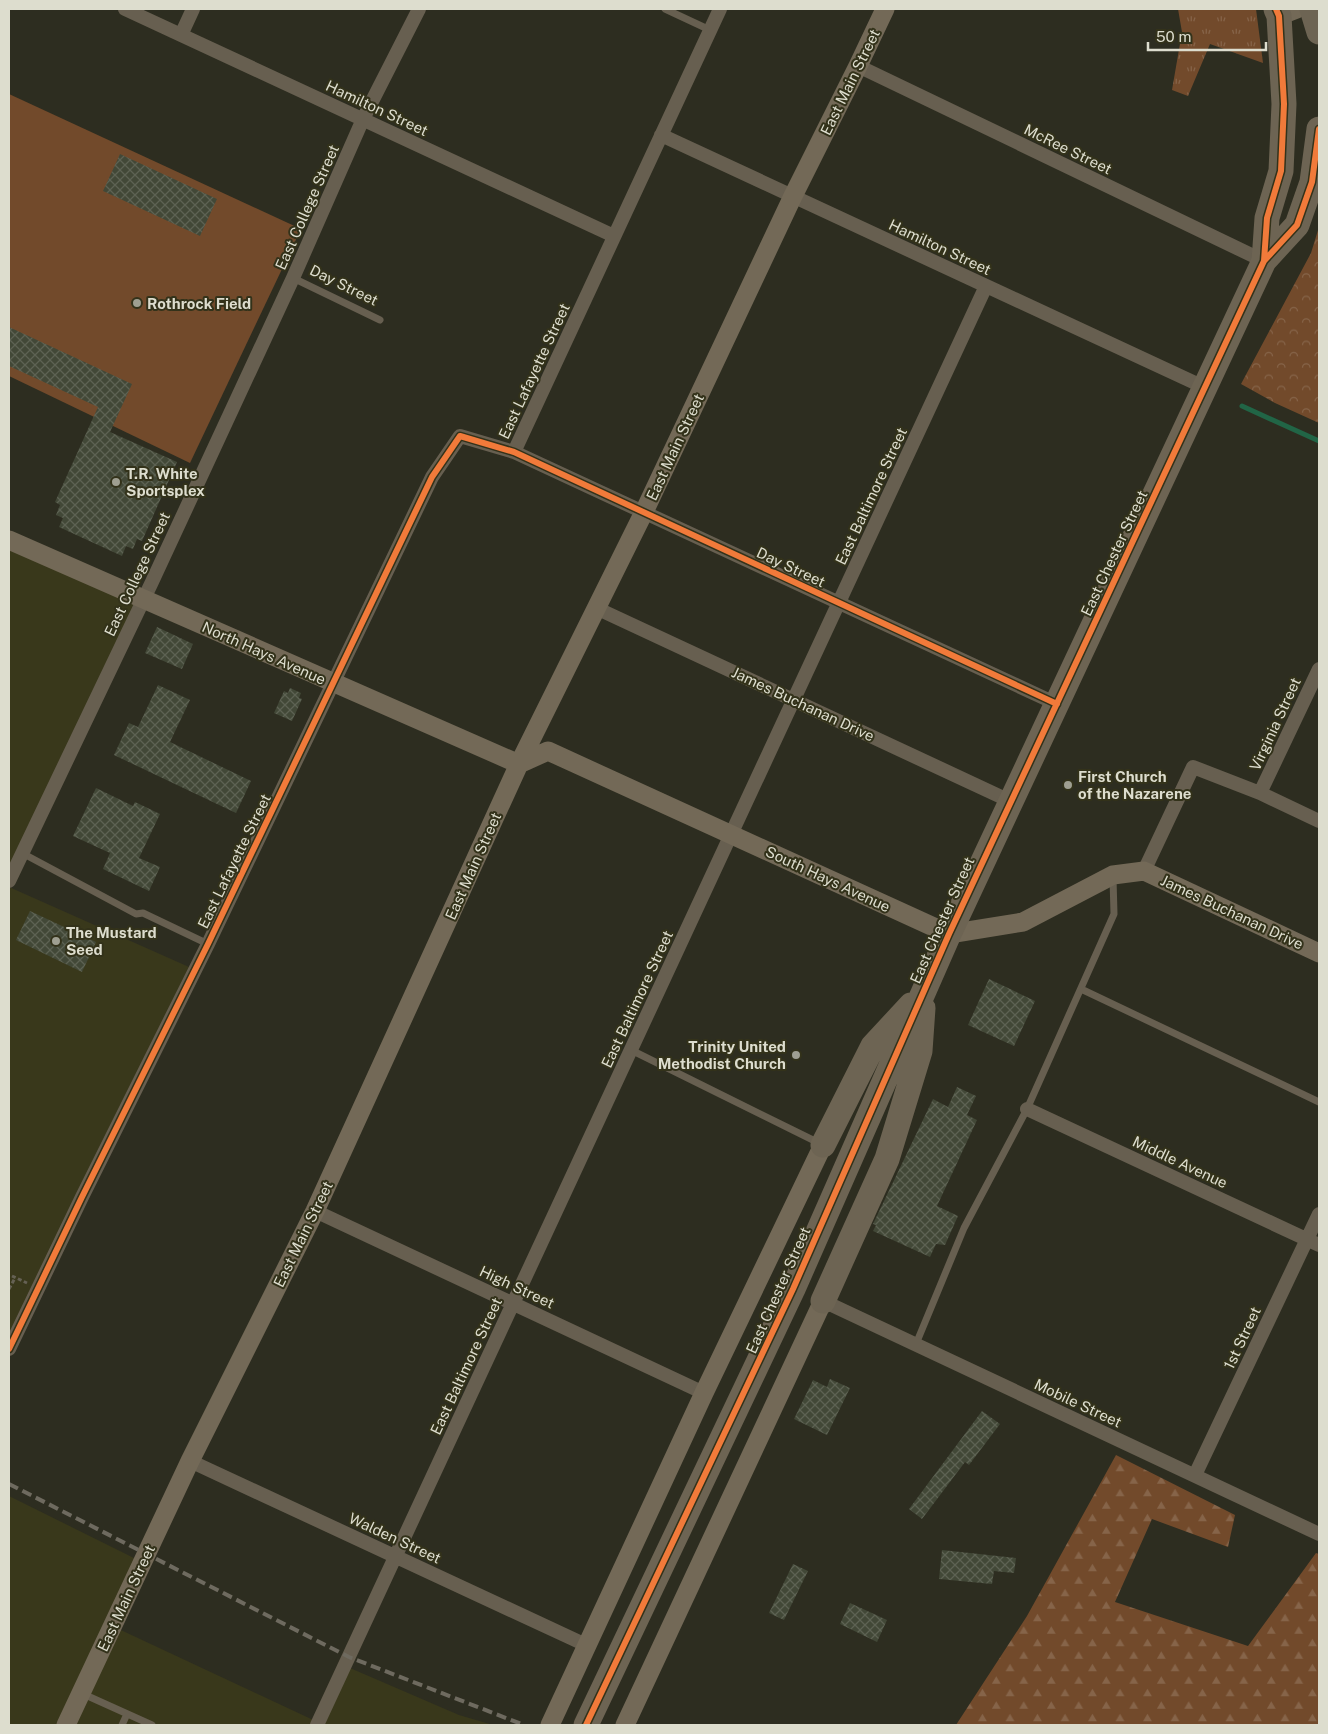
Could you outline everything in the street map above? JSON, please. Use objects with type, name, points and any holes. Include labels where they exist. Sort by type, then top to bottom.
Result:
[{"type":"highway","points":[[1312,9],[1319,32]]},
{"type":"highway","points":[[1264,261],[1267,218],[1281,171],[1284,104],[1284,11]]},
{"type":"highway","name":"East Chester Street","points":[[586,1725],[738,1407],[1010,801],[1206,388],[1264,261],[1297,225],[1312,182],[1319,129]]},
{"type":"highway","points":[[824,1145],[873,1046],[923,992]]},
{"type":"highway","points":[[823,1301],[886,1158],[920,1052],[923,992]]},
{"type":"street","name":"Hamilton Street","points":[[125,9],[614,236]]},
{"type":"street","points":[[181,35],[193,9]]},
{"type":"street","name":"East College Street","points":[[9,881],[144,600],[293,278],[363,119],[419,9]]},
{"type":"street","name":"East Lafayette Street","points":[[9,1349],[82,1196],[208,944],[334,684],[432,476],[460,436],[514,452],[720,9]]},
{"type":"street","name":"East Main Street","points":[[66,1725],[190,1461],[315,1211],[519,764],[644,512],[792,196],[885,9]]},
{"type":"street","name":"McRee Street","points":[[858,66],[1264,261]]},
{"type":"street","name":"Hamilton Street","points":[[661,135],[1206,388]]},
{"type":"street","name":"East Baltimore Street","points":[[317,1725],[986,286]]},
{"type":"street","name":"Day Street","points":[[514,452],[1057,704]]},
{"type":"street","name":"North Hays Avenue","points":[[9,540],[519,764]]},
{"type":"street","name":"James Buchanan Drive","points":[[596,608],[1010,801]]},
{"type":"street","name":"Virginia Street","points":[[1260,793],[1319,669]]},
{"type":"street","name":"South Hays Avenue","points":[[519,764],[548,751],[949,934]]},
{"type":"street","points":[[949,934],[1023,922],[1114,875],[1144,871],[1193,767],[1260,793],[1319,821]]},
{"type":"street","name":"James Buchanan Drive","points":[[1144,871],[1319,953]]},
{"type":"street","name":"Middle Avenue","points":[[1026,1108],[1313,1242]]},
{"type":"street","points":[[550,1725],[704,1393],[824,1145]]},
{"type":"street","name":"High Street","points":[[315,1211],[704,1393]]},
{"type":"street","name":"1st Street","points":[[1195,1475],[1313,1242],[1319,1214]]},
{"type":"street","points":[[625,1725],[823,1301]]},
{"type":"street","name":"Mobile Street","points":[[823,1301],[1319,1534]]},
{"type":"street","name":"Walden Street","points":[[190,1461],[586,1645]]},
{"type":"lane","points":[[665,9],[710,30]]},
{"type":"lane","name":"Day Street","points":[[293,278],[380,320]]},
{"type":"lane","points":[[22,853],[136,914],[143,914],[208,944]]},
{"type":"lane","points":[[916,1344],[964,1228],[1026,1108],[1114,914],[1114,875]]},
{"type":"lane","points":[[1081,989],[1319,1102]]},
{"type":"lane","points":[[631,1050],[824,1145]]},
{"type":"lane","points":[[81,1693],[152,1725]]},
{"type":"lane","points":[[122,1725],[127,1714]]},
{"type":"path","points":[[9,1289],[13,1277],[27,1284]]},
{"type":"shaded area","points":[[9,549],[135,604],[9,868]]},
{"type":"shaded area","points":[[9,887],[189,967],[9,1335]]},
{"type":"shaded area","points":[[9,1496],[136,1559],[108,1624],[324,1725],[9,1725]]},
{"type":"shaded area","points":[[350,1668],[459,1715],[493,1725],[324,1725]]},
{"type":"green space","points":[[1178,9],[1256,9],[1263,63],[1210,44],[1188,96],[1172,90],[1182,32]]},
{"type":"green space","name":"Rothrock Field","points":[[9,94],[301,229],[190,463],[9,376]]},
{"type":"green space","points":[[1319,227],[1319,423],[1275,403],[1241,384],[1311,253]]},
{"type":"green space","points":[[1116,1455],[1235,1515],[1228,1547],[1152,1519],[1115,1602],[1248,1646],[1316,1553],[1319,1554],[1319,1725],[956,1725],[1027,1616]]},
{"type":"building","points":[[120,154],[217,199],[200,236],[103,191]]},
{"type":"building","name":"T.R. White Sportsplex","points":[[9,327],[132,384],[110,432],[177,462],[142,541],[137,539],[133,549],[126,546],[122,556],[59,527],[63,518],[56,515],[60,505],[55,502],[98,407],[9,366]]},
{"type":"building","points":[[157,627],[193,644],[182,669],[145,653]]},
{"type":"building","points":[[158,685],[190,700],[170,742],[251,781],[236,813],[114,755],[129,723],[138,727]]},
{"type":"building","points":[[290,688],[301,693],[299,698],[302,699],[292,721],[274,713],[284,691],[288,693]]},
{"type":"building","points":[[96,788],[133,806],[135,802],[160,814],[139,858],[160,867],[149,891],[103,869],[110,853],[73,836]]},
{"type":"building","name":"The Mustard Seed","points":[[30,911],[96,942],[82,972],[16,940]]},
{"type":"building","points":[[989,979],[1035,1001],[1014,1046],[968,1025]]},
{"type":"building","points":[[957,1087],[976,1096],[967,1115],[977,1120],[937,1206],[958,1216],[945,1245],[936,1244],[930,1257],[873,1231],[876,1225],[873,1224],[933,1099],[948,1107]]},
{"type":"building","points":[[830,1379],[850,1388],[827,1435],[794,1419],[813,1380],[827,1387]]},
{"type":"building","points":[[982,1411],[1000,1424],[969,1465],[965,1462],[922,1519],[909,1509]]},
{"type":"building","points":[[942,1550],[1016,1558],[1014,1573],[994,1571],[992,1584],[939,1579]]},
{"type":"building","points":[[793,1564],[808,1571],[784,1620],[769,1613]]},
{"type":"building","points":[[850,1603],[887,1620],[877,1642],[840,1624]]},
{"type":"waterway","points":[[1242,406],[1319,441]]},
{"type":"railway","points":[[9,1484],[349,1657],[524,1725]]},
{"type":"cycle path","points":[[1264,261],[1267,218],[1281,171],[1284,104],[1279,16],[1276,9]]},
{"type":"cycle path","points":[[586,1725],[793,1289],[949,934],[1264,261],[1297,225],[1312,182],[1319,129]]},
{"type":"cycle path","points":[[9,1349],[82,1197],[208,944],[432,477],[460,436],[514,452],[1057,704]]},
{"type":"place","name":"Rothrock Field","points":[[137,303]]},
{"type":"place","name":"T.R. White Sportsplex","points":[[116,482]]},
{"type":"place","name":"First Church of the Nazarene","points":[[1068,785]]},
{"type":"place","name":"The Mustard Seed","points":[[56,941]]},
{"type":"place","name":"Trinity United Methodist Church","points":[[796,1055]]}]
